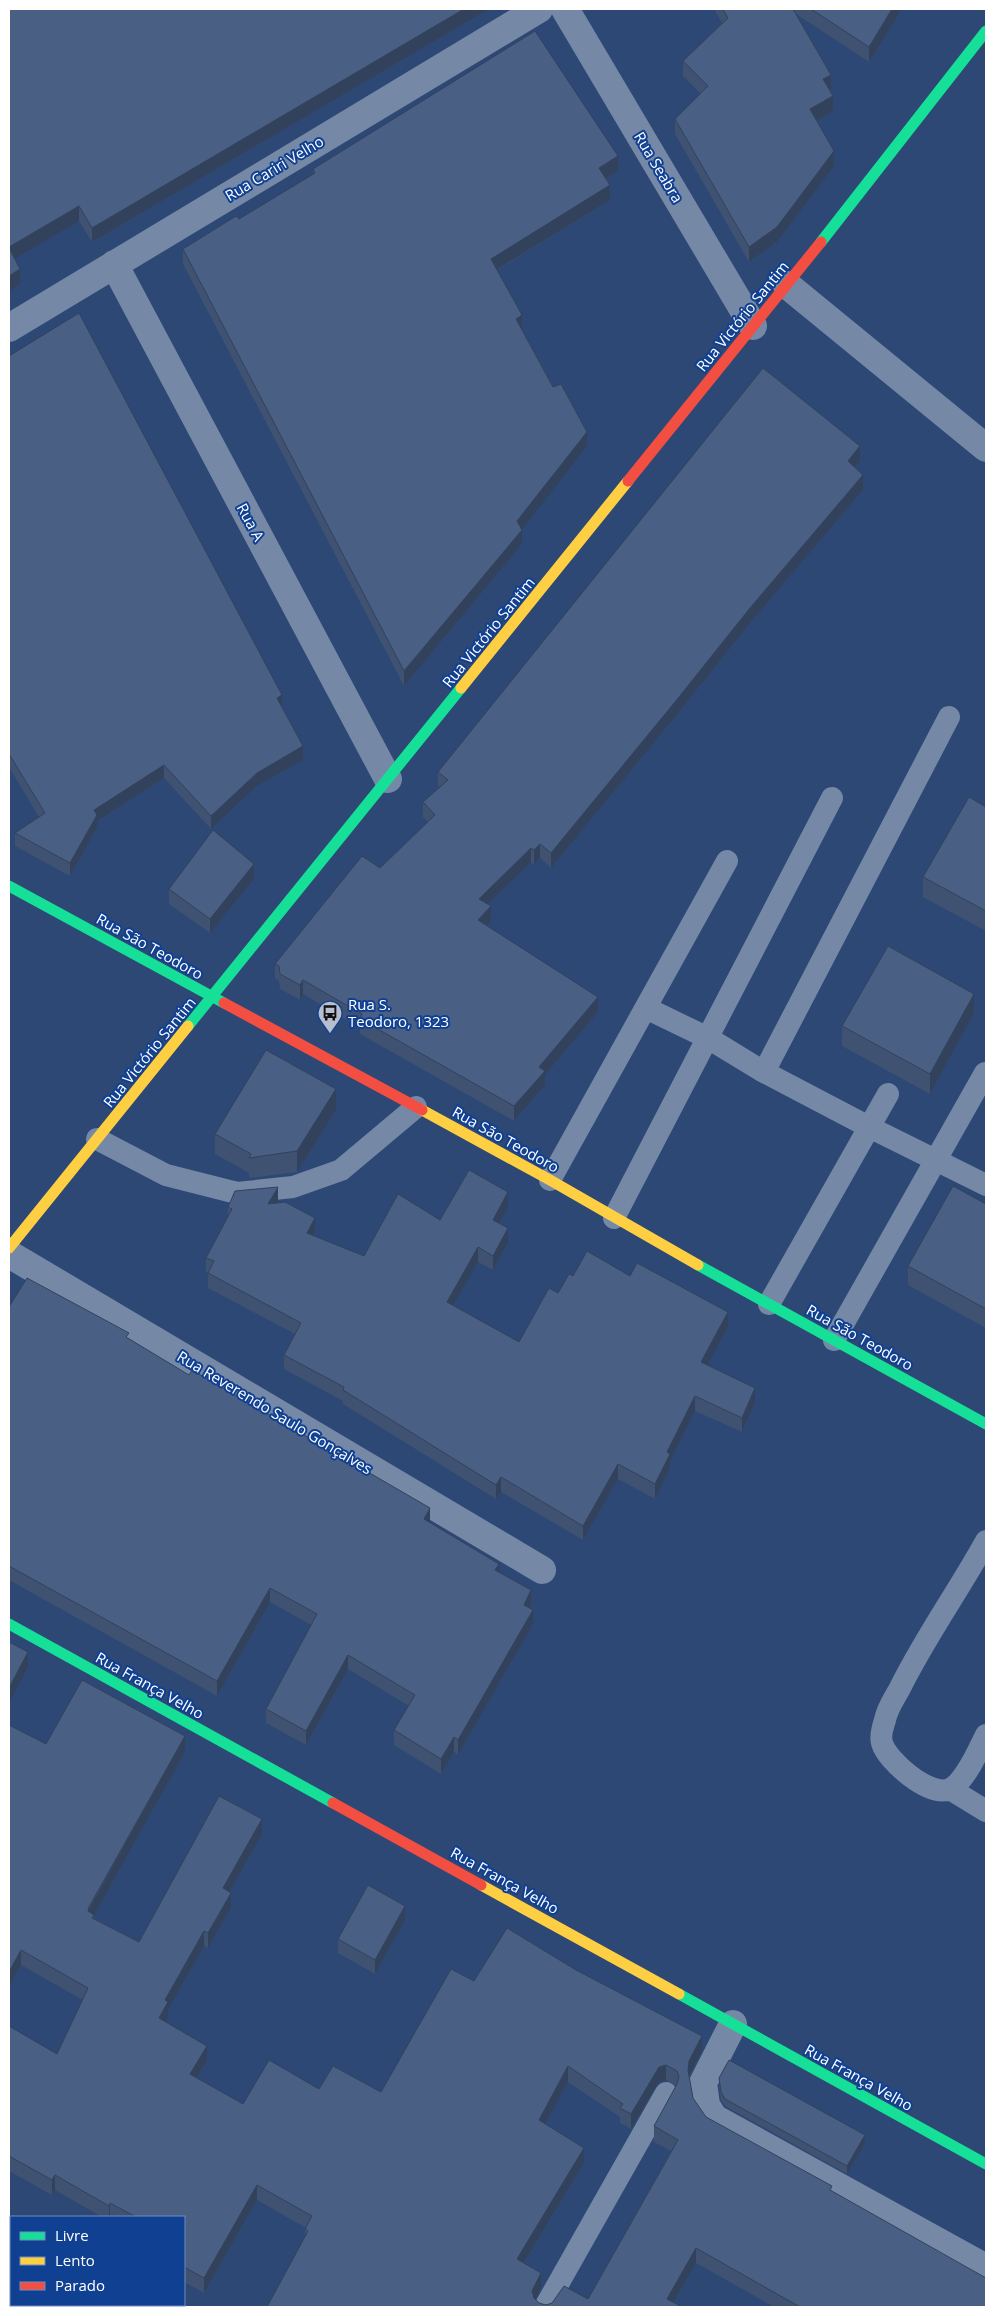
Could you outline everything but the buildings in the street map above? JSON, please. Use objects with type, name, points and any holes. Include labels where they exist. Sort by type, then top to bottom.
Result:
[{"type":"street","name":"Rua Cariri Velho","points":[[9,328],[539,9]]},
{"type":"street","name":"Rua Seabra","points":[[565,9],[753,326]]},
{"type":"street","name":"Rua Victório Santim","points":[[9,1248],[786,285],[986,31]]},
{"type":"street","name":"Rua A","points":[[114,264],[388,779]]},
{"type":"street","points":[[786,285],[986,448]]},
{"type":"street","name":"Rua São Teodoro","points":[[9,886],[550,1180],[614,1218],[986,1424]]},
{"type":"street","name":"Rua Reverendo Saulo Gonçalves","points":[[9,1254],[542,1570]]},
{"type":"street","name":"Rua França Velho","points":[[9,1624],[986,2164]]},
{"type":"street","points":[[733,2024],[703,2082],[706,2104],[714,2118],[986,2268]]},
{"type":"lane","points":[[764,1072],[949,717]]},
{"type":"lane","points":[[614,1218],[832,798]]},
{"type":"lane","points":[[550,1180],[727,861]]},
{"type":"lane","points":[[646,1008],[708,1038],[764,1072],[869,1127],[986,1185]]},
{"type":"lane","points":[[834,1340],[985,1073]]},
{"type":"lane","points":[[769,1304],[888,1094]]},
{"type":"lane","points":[[97,1139],[166,1175],[237,1193],[294,1187],[341,1170],[416,1107]]},
{"type":"lane","points":[[986,1541],[910,1668],[885,1717],[882,1742],[896,1766],[922,1784],[939,1790],[950,1789],[986,1811]]},
{"type":"lane","points":[[950,1789],[969,1767],[986,1735]]},
{"type":"lane","points":[[545,2307],[666,2092]]},
{"type":"traffic: fast","points":[[821,242],[986,31]]},
{"type":"traffic: fast","points":[[188,1026],[461,688]]},
{"type":"traffic: fast","points":[[9,886],[224,1003]]},
{"type":"traffic: fast","points":[[698,1265],[986,1424]]},
{"type":"traffic: fast","points":[[9,1624],[333,1803]]},
{"type":"traffic: fast","points":[[679,1994],[986,2164]]},
{"type":"traffic: slow","points":[[461,688],[628,481]]},
{"type":"traffic: slow","points":[[9,1248],[188,1026]]},
{"type":"traffic: slow","points":[[422,1110],[550,1180],[698,1265]]},
{"type":"traffic: slow","points":[[481,1885],[679,1994]]},
{"type":"traffic: jam","points":[[628,481],[821,242]]},
{"type":"traffic: jam","points":[[224,1003],[422,1110]]},
{"type":"traffic: jam","points":[[333,1803],[481,1885]]},
{"type":"place","name":"Rua S. Teodoro, 1323","points":[[330,1034]]}]
